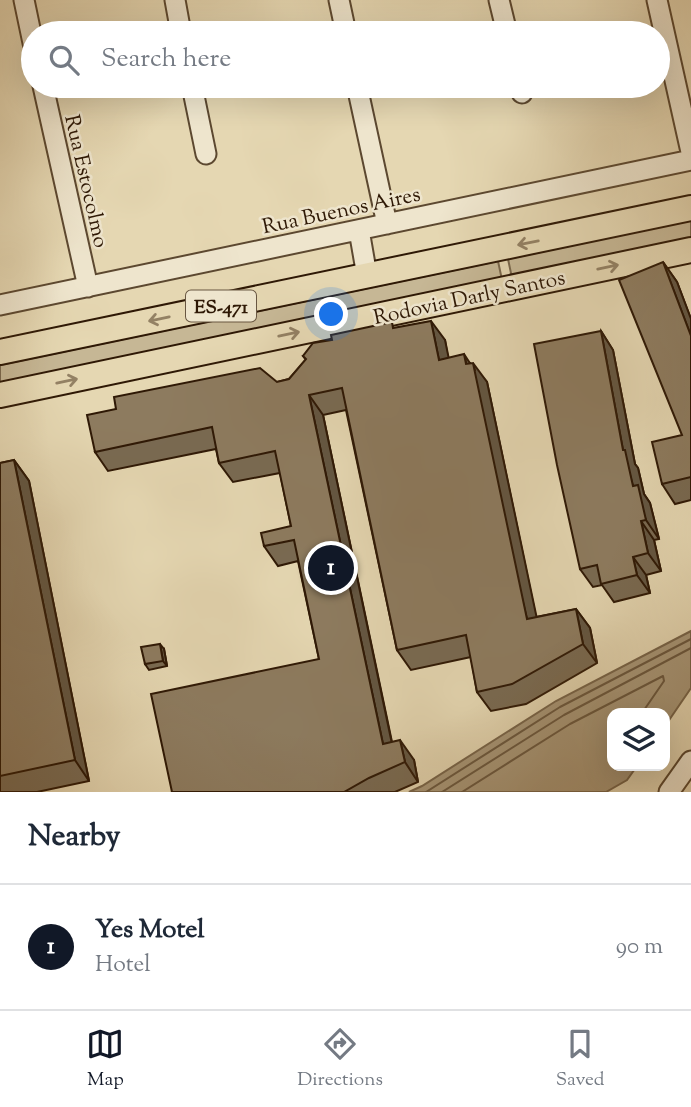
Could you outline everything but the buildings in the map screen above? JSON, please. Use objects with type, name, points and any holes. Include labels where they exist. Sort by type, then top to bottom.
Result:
[{"type":"main road","name":"Rodovia Darly Santos","points":[[0,352],[691,208]]},
{"type":"main road","name":"Rodovia Darly Santos","points":[[0,395],[691,250]]},
{"type":"street","points":[[24,0],[28,21]]},
{"type":"street","points":[[175,0],[179,21]]},
{"type":"street","points":[[339,0],[343,21]]},
{"type":"street","points":[[499,0],[504,21]]},
{"type":"street","points":[[657,0],[662,21]]},
{"type":"street","points":[[670,58],[691,152]]},
{"type":"street","name":"Rua Estocolmo","points":[[46,98],[88,287]]},
{"type":"street","points":[[194,98],[206,154]]},
{"type":"street","points":[[360,98],[387,224]]},
{"type":"street","name":"Rua Buenos Aires","points":[[0,305],[691,160]]},
{"type":"street","points":[[359,230],[367,276]]},
{"type":"street","points":[[669,792],[691,761]]},
{"type":"shaded area","points":[[691,220],[691,240],[512,278],[508,259]]},
{"type":"shaded area","points":[[498,261],[502,280],[0,385],[0,365]]},
{"type":"water","points":[[691,631],[691,688],[670,719],[670,708],[607,708],[607,771],[633,771],[627,780],[606,792],[409,792],[422,786],[556,701]]},
{"type":"place","name":"Yes Motel","points":[[331,568]]}]
